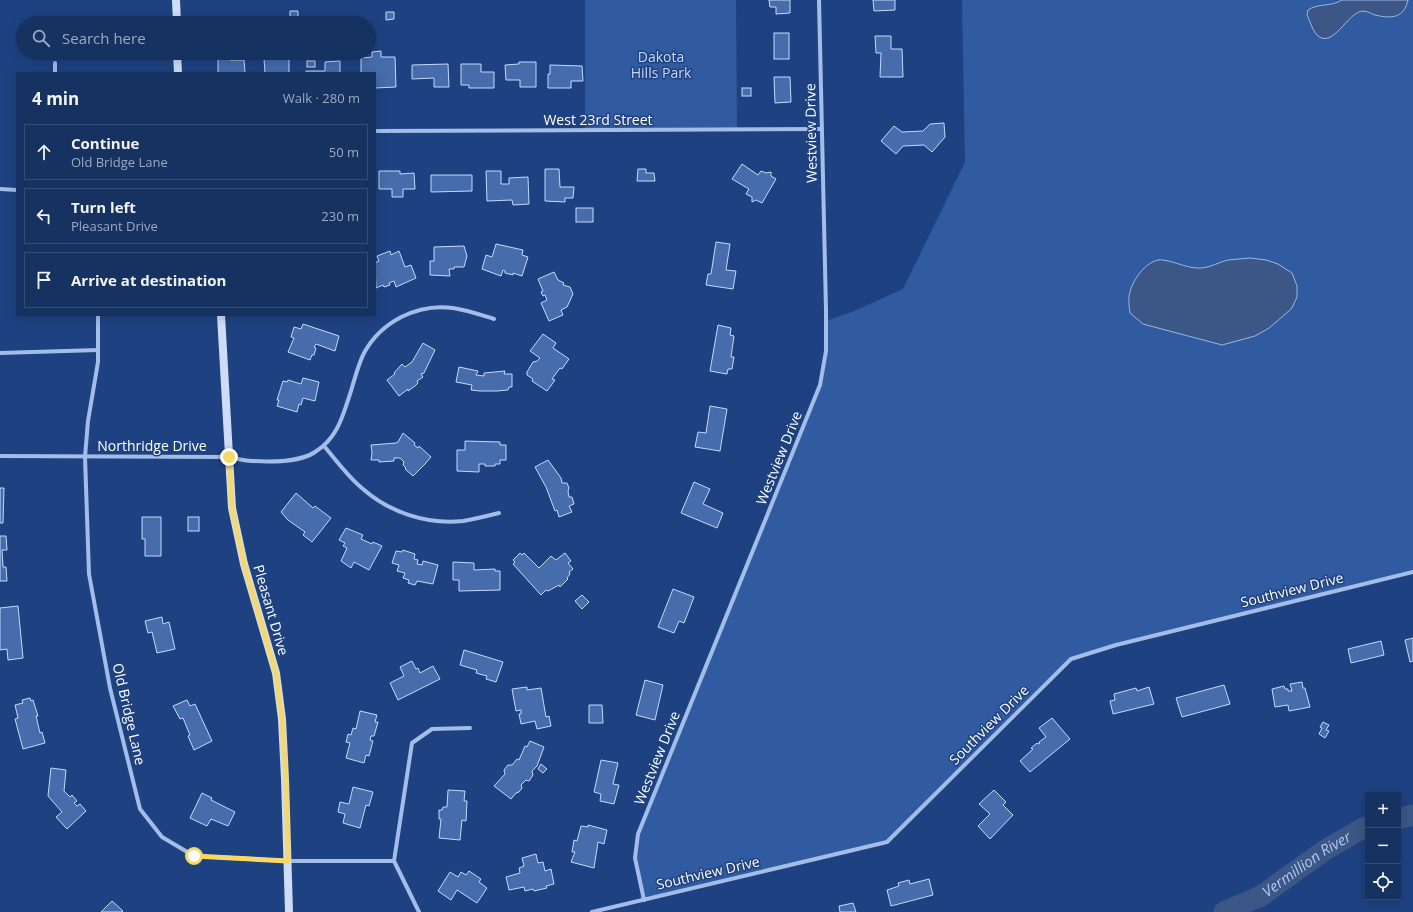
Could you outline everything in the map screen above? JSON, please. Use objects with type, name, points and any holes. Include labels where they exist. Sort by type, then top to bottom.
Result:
[{"type":"street","points":[[176,0],[177,16]]},
{"type":"street","name":"Westview Drive","points":[[644,900],[635,858],[638,834],[820,385],[826,351],[826,315],[819,0]]},
{"type":"street","points":[[177,60],[178,72]]},
{"type":"street","points":[[55,63],[55,72]]},
{"type":"street","name":"West 23rd Street","points":[[376,131],[822,130]]},
{"type":"street","points":[[0,189],[16,190]]},
{"type":"street","points":[[494,319],[454,308],[438,307],[413,312],[391,323],[373,340],[364,354],[339,426],[324,446],[363,490],[402,513],[428,520],[455,522],[498,513]]},
{"type":"street","name":"Old Bridge Lane","points":[[98,316],[98,362],[88,421],[85,457],[89,574],[110,688],[140,809],[162,837],[194,856],[288,861]]},
{"type":"street","name":"Pleasant Drive","points":[[222,316],[232,508],[244,564],[276,673],[282,726],[289,912]]},
{"type":"street","points":[[0,353],[98,350]]},
{"type":"street","name":"Northridge Drive","points":[[0,456],[229,457],[252,462],[295,460],[315,453],[324,446]]},
{"type":"street","name":"Southview Drive","points":[[592,912],[887,842],[1071,659],[1116,645],[1413,572]]},
{"type":"street","points":[[419,912],[394,860],[412,743],[432,729],[470,728]]},
{"type":"street","points":[[288,861],[394,860]]},
{"type":"green space","name":"Dakota Hills Park","points":[[585,0],[736,0],[737,130],[585,131]]},
{"type":"green space","points":[[962,0],[1413,0],[1413,572],[1116,645],[1071,659],[887,842],[644,900],[635,858],[638,834],[820,385],[826,351],[826,321],[852,312],[903,289],[965,162]]},
{"type":"shaded area","points":[[1342,0],[1408,0],[1404,10],[1396,16],[1387,17],[1363,11],[1352,17],[1334,35],[1328,38],[1322,38],[1313,30],[1307,15],[1308,10],[1316,6],[1333,4]]},
{"type":"shaded area","points":[[1250,258],[1266,260],[1278,264],[1292,273],[1297,286],[1297,297],[1292,308],[1269,328],[1255,336],[1222,345],[1143,324],[1130,313],[1129,297],[1134,281],[1142,270],[1152,262],[1163,260],[1202,268],[1228,260]]},
{"type":"building","points":[[769,0],[790,0],[790,13],[776,14],[776,7],[770,7]]},
{"type":"building","points":[[873,0],[895,0],[895,10],[874,11]]},
{"type":"building","points":[[290,11],[298,11],[298,16],[290,16]]},
{"type":"building","points":[[386,12],[394,12],[394,19],[386,20]]},
{"type":"building","points":[[774,33],[789,33],[789,59],[774,59]]},
{"type":"building","points":[[875,36],[891,36],[891,49],[902,49],[903,77],[880,77],[881,53],[876,53]]},
{"type":"building","points":[[381,51],[381,57],[395,57],[396,87],[376,88],[376,72],[361,72],[361,60],[376,60],[376,52]]},
{"type":"building","points":[[218,60],[244,60],[245,72],[218,72]]},
{"type":"building","points":[[264,60],[289,60],[289,72],[265,72]]},
{"type":"building","points":[[307,61],[315,61],[315,67],[307,67]]},
{"type":"building","points":[[340,61],[340,72],[306,72],[325,71],[325,62]]},
{"type":"building","points":[[519,62],[536,62],[536,87],[520,87],[520,80],[506,80],[505,65],[519,64]]},
{"type":"building","points":[[448,64],[449,87],[434,87],[434,78],[412,79],[412,65]]},
{"type":"building","points":[[461,64],[481,64],[481,72],[494,72],[494,88],[469,88],[469,85],[461,85]]},
{"type":"building","points":[[550,65],[582,66],[583,81],[571,81],[571,88],[548,88],[548,74],[550,74]]},
{"type":"building","points":[[774,77],[790,77],[791,102],[775,103]]},
{"type":"building","points":[[742,88],[751,88],[751,96],[742,96]]},
{"type":"building","points":[[944,123],[945,137],[932,152],[924,145],[903,146],[896,154],[881,141],[894,126],[902,132],[923,131],[930,124]]},
{"type":"building","points":[[742,164],[758,175],[761,171],[766,173],[771,172],[771,176],[776,179],[762,203],[756,200],[752,202],[752,197],[746,194],[749,189],[732,179]]},
{"type":"building","points":[[545,169],[559,169],[560,187],[574,187],[573,198],[565,198],[565,202],[545,201]]},
{"type":"building","points":[[638,169],[646,169],[646,173],[654,173],[655,181],[637,181]]},
{"type":"building","points":[[379,171],[400,171],[400,174],[414,173],[415,189],[403,189],[403,197],[392,197],[392,189],[379,189]]},
{"type":"building","points":[[486,171],[501,171],[501,184],[509,184],[509,178],[528,177],[529,204],[513,205],[512,200],[487,201]]},
{"type":"building","points":[[431,175],[472,175],[472,191],[431,192]]},
{"type":"building","points":[[576,208],[593,208],[593,222],[576,222]]},
{"type":"building","points":[[716,242],[730,244],[726,270],[736,271],[733,289],[706,285],[708,274],[711,274]]},
{"type":"building","points":[[496,244],[523,250],[522,255],[528,257],[522,276],[513,273],[513,275],[505,273],[503,270],[501,276],[482,269],[486,255],[492,257]]},
{"type":"building","points":[[464,246],[467,256],[464,267],[454,267],[454,269],[449,269],[450,276],[430,275],[430,261],[434,261],[434,247]]},
{"type":"building","points":[[390,251],[391,255],[399,251],[405,267],[411,265],[416,278],[396,287],[394,281],[389,283],[390,285],[384,287],[383,285],[376,288],[376,262],[379,261],[377,256]]},
{"type":"building","points":[[554,272],[558,280],[564,283],[563,285],[570,287],[573,294],[567,307],[561,310],[563,315],[549,321],[541,303],[547,300],[545,295],[543,296],[541,292],[543,291],[538,279]]},
{"type":"building","points":[[303,324],[339,336],[335,351],[316,344],[314,347],[316,348],[314,355],[312,355],[310,360],[288,352],[294,338],[291,337],[294,327],[301,329]]},
{"type":"building","points":[[718,325],[731,328],[730,335],[734,336],[731,357],[734,357],[732,369],[728,369],[727,374],[710,371]]},
{"type":"building","points":[[543,334],[556,343],[553,348],[569,359],[552,379],[555,380],[547,391],[532,381],[533,379],[527,375],[527,372],[533,362],[540,358],[530,351]]},
{"type":"building","points":[[423,343],[435,350],[424,373],[421,374],[423,377],[417,381],[418,383],[415,386],[399,396],[387,380],[395,374],[394,373],[402,364],[405,367],[412,362]]},
{"type":"building","points":[[459,367],[478,371],[476,375],[484,376],[484,373],[505,371],[504,374],[512,374],[512,387],[509,387],[508,390],[497,391],[471,390],[472,385],[456,382]]},
{"type":"building","points":[[303,378],[319,382],[315,401],[303,398],[301,405],[299,404],[297,412],[277,406],[279,400],[277,400],[283,381],[287,382],[288,380],[301,384]]},
{"type":"building","points":[[710,406],[727,409],[720,451],[695,447],[698,432],[706,433]]},
{"type":"building","points":[[403,433],[415,443],[414,445],[418,448],[419,446],[431,457],[413,476],[405,469],[406,468],[403,465],[404,462],[400,458],[394,458],[394,461],[379,462],[379,460],[371,460],[371,445],[396,443]]},
{"type":"building","points":[[465,441],[500,442],[500,445],[506,445],[506,460],[500,460],[500,464],[495,464],[495,466],[485,466],[485,464],[479,464],[479,472],[457,471],[457,450],[465,450]]},
{"type":"building","points":[[548,460],[561,478],[562,483],[567,483],[569,488],[569,497],[572,497],[574,504],[569,506],[572,512],[559,517],[557,510],[555,511],[546,487],[535,467]]},
{"type":"building","points":[[694,482],[710,489],[703,504],[723,513],[717,528],[681,513]]},
{"type":"building","points":[[0,488],[4,488],[3,523],[0,523]]},
{"type":"building","points":[[296,493],[313,508],[315,506],[331,518],[312,542],[303,535],[305,532],[288,520],[281,512]]},
{"type":"building","points":[[142,517],[161,517],[161,556],[145,556],[145,539],[142,539]]},
{"type":"building","points":[[188,517],[199,517],[199,531],[188,531]]},
{"type":"building","points":[[346,528],[363,535],[361,539],[372,544],[373,542],[382,546],[369,570],[354,562],[351,568],[341,561],[347,548],[343,546],[345,543],[339,540]]},
{"type":"building","points":[[0,536],[6,536],[7,550],[2,550],[3,567],[6,567],[7,581],[0,581]]},
{"type":"building","points":[[403,550],[415,554],[414,559],[418,560],[417,564],[422,565],[423,561],[438,565],[433,584],[417,581],[415,585],[408,583],[409,580],[403,578],[405,573],[397,571],[399,565],[392,563],[396,551],[402,552]]},
{"type":"building","points":[[520,553],[522,555],[524,553],[539,568],[551,556],[556,560],[565,553],[571,561],[568,563],[573,569],[569,572],[570,574],[567,578],[568,579],[560,587],[559,585],[548,591],[546,590],[541,595],[513,564],[515,562],[513,560]]},
{"type":"building","points":[[453,562],[474,563],[474,570],[495,569],[495,571],[500,571],[500,590],[459,591],[459,580],[453,580]]},
{"type":"building","points":[[673,589],[694,597],[684,623],[679,621],[674,633],[658,627]]},
{"type":"building","points":[[582,595],[589,602],[582,609],[575,601]]},
{"type":"building","points":[[18,606],[23,658],[8,660],[7,649],[0,650],[0,608]]},
{"type":"building","points":[[162,617],[163,624],[169,622],[175,649],[157,653],[152,632],[148,633],[145,621]]},
{"type":"building","points":[[1413,638],[1413,661],[1410,662],[1405,640]]},
{"type":"building","points":[[1381,641],[1384,655],[1351,663],[1348,649]]},
{"type":"building","points":[[464,650],[503,662],[496,682],[486,679],[487,676],[476,673],[477,670],[460,665]]},
{"type":"building","points":[[412,661],[420,673],[433,666],[440,679],[398,700],[390,683],[404,676],[400,667]]},
{"type":"building","points":[[645,680],[663,685],[655,720],[636,715]]},
{"type":"building","points":[[1302,682],[1310,707],[1289,711],[1288,705],[1275,707],[1272,689],[1284,686],[1285,689],[1288,689],[1288,691],[1292,691],[1290,684]]},
{"type":"building","points":[[1224,685],[1230,704],[1182,717],[1176,698]]},
{"type":"building","points":[[527,687],[527,690],[541,688],[546,717],[549,716],[551,726],[537,729],[535,721],[521,724],[519,714],[521,714],[521,710],[516,711],[512,689]]},
{"type":"building","points":[[1149,687],[1154,704],[1113,714],[1110,701],[1115,700],[1114,694],[1136,688],[1137,691]]},
{"type":"building","points":[[30,698],[31,701],[33,700],[38,716],[36,716],[40,733],[42,732],[45,743],[23,749],[15,719],[18,718],[15,705],[23,703],[22,700]]},
{"type":"building","points":[[187,700],[190,706],[195,704],[212,741],[194,750],[183,718],[180,719],[173,706]]},
{"type":"building","points":[[589,705],[602,705],[603,723],[589,723]]},
{"type":"building","points":[[360,711],[377,715],[375,722],[378,722],[374,736],[371,736],[370,740],[373,741],[369,756],[366,755],[364,763],[346,758],[350,743],[346,742],[348,734],[351,735],[353,728],[356,729]]},
{"type":"building","points":[[1052,718],[1070,739],[1030,772],[1020,761],[1033,749],[1031,748],[1037,743],[1040,743],[1039,742],[1046,737],[1039,728]]},
{"type":"building","points":[[1323,722],[1329,725],[1326,730],[1329,731],[1325,738],[1319,734],[1322,728],[1320,727]]},
{"type":"building","points":[[530,741],[544,747],[537,766],[532,771],[533,775],[529,781],[526,780],[521,785],[522,788],[511,799],[494,786],[505,774],[504,770],[508,765],[512,765],[517,759],[519,760],[525,746],[527,747]]},
{"type":"building","points":[[601,760],[618,763],[613,784],[619,785],[614,804],[600,801],[601,794],[594,792]]},
{"type":"building","points":[[541,764],[547,769],[543,773],[538,769]]},
{"type":"building","points":[[51,768],[66,770],[64,791],[70,797],[72,795],[77,801],[74,803],[77,806],[80,804],[86,811],[67,829],[56,817],[62,812],[48,796]]},
{"type":"building","points":[[353,787],[373,792],[369,806],[366,805],[360,828],[343,823],[345,814],[338,812],[340,802],[349,804]]},
{"type":"building","points":[[448,790],[465,791],[464,801],[467,801],[466,821],[462,820],[460,840],[439,838],[441,819],[439,819],[439,810],[442,810],[443,807],[447,807]]},
{"type":"building","points":[[994,790],[1006,802],[1003,805],[1013,815],[990,839],[978,826],[990,814],[979,804]]},
{"type":"building","points":[[202,793],[212,798],[211,800],[235,812],[228,826],[211,819],[207,826],[190,818]]},
{"type":"building","points":[[588,825],[607,830],[604,844],[598,842],[594,868],[571,862],[575,852],[572,852],[574,840],[577,841],[581,826],[588,827]]},
{"type":"building","points":[[536,854],[538,863],[543,862],[545,871],[551,869],[554,884],[546,886],[547,888],[534,891],[533,889],[525,891],[524,887],[509,890],[506,877],[520,873],[519,868],[524,866],[522,858]]},
{"type":"building","points":[[469,871],[481,879],[479,882],[487,888],[477,903],[457,890],[451,900],[438,891],[450,872],[458,877],[461,872],[466,875]]},
{"type":"building","points":[[929,879],[933,895],[891,906],[887,890],[899,886],[898,883],[909,880],[910,884]]},
{"type":"building","points":[[112,901],[123,911],[101,912]]},
{"type":"building","points":[[853,903],[856,912],[840,912],[839,906]]},
{"type":"waterway","name":"Vermillion River","points":[[1401,818],[1413,815]]},
{"type":"waterway","name":"Vermillion River","points":[[1224,912],[1261,896],[1325,850],[1365,828]]},
{"type":"route","points":[[194,856],[288,861],[286,779],[282,719],[276,673],[244,564],[232,508],[229,457]]}]
